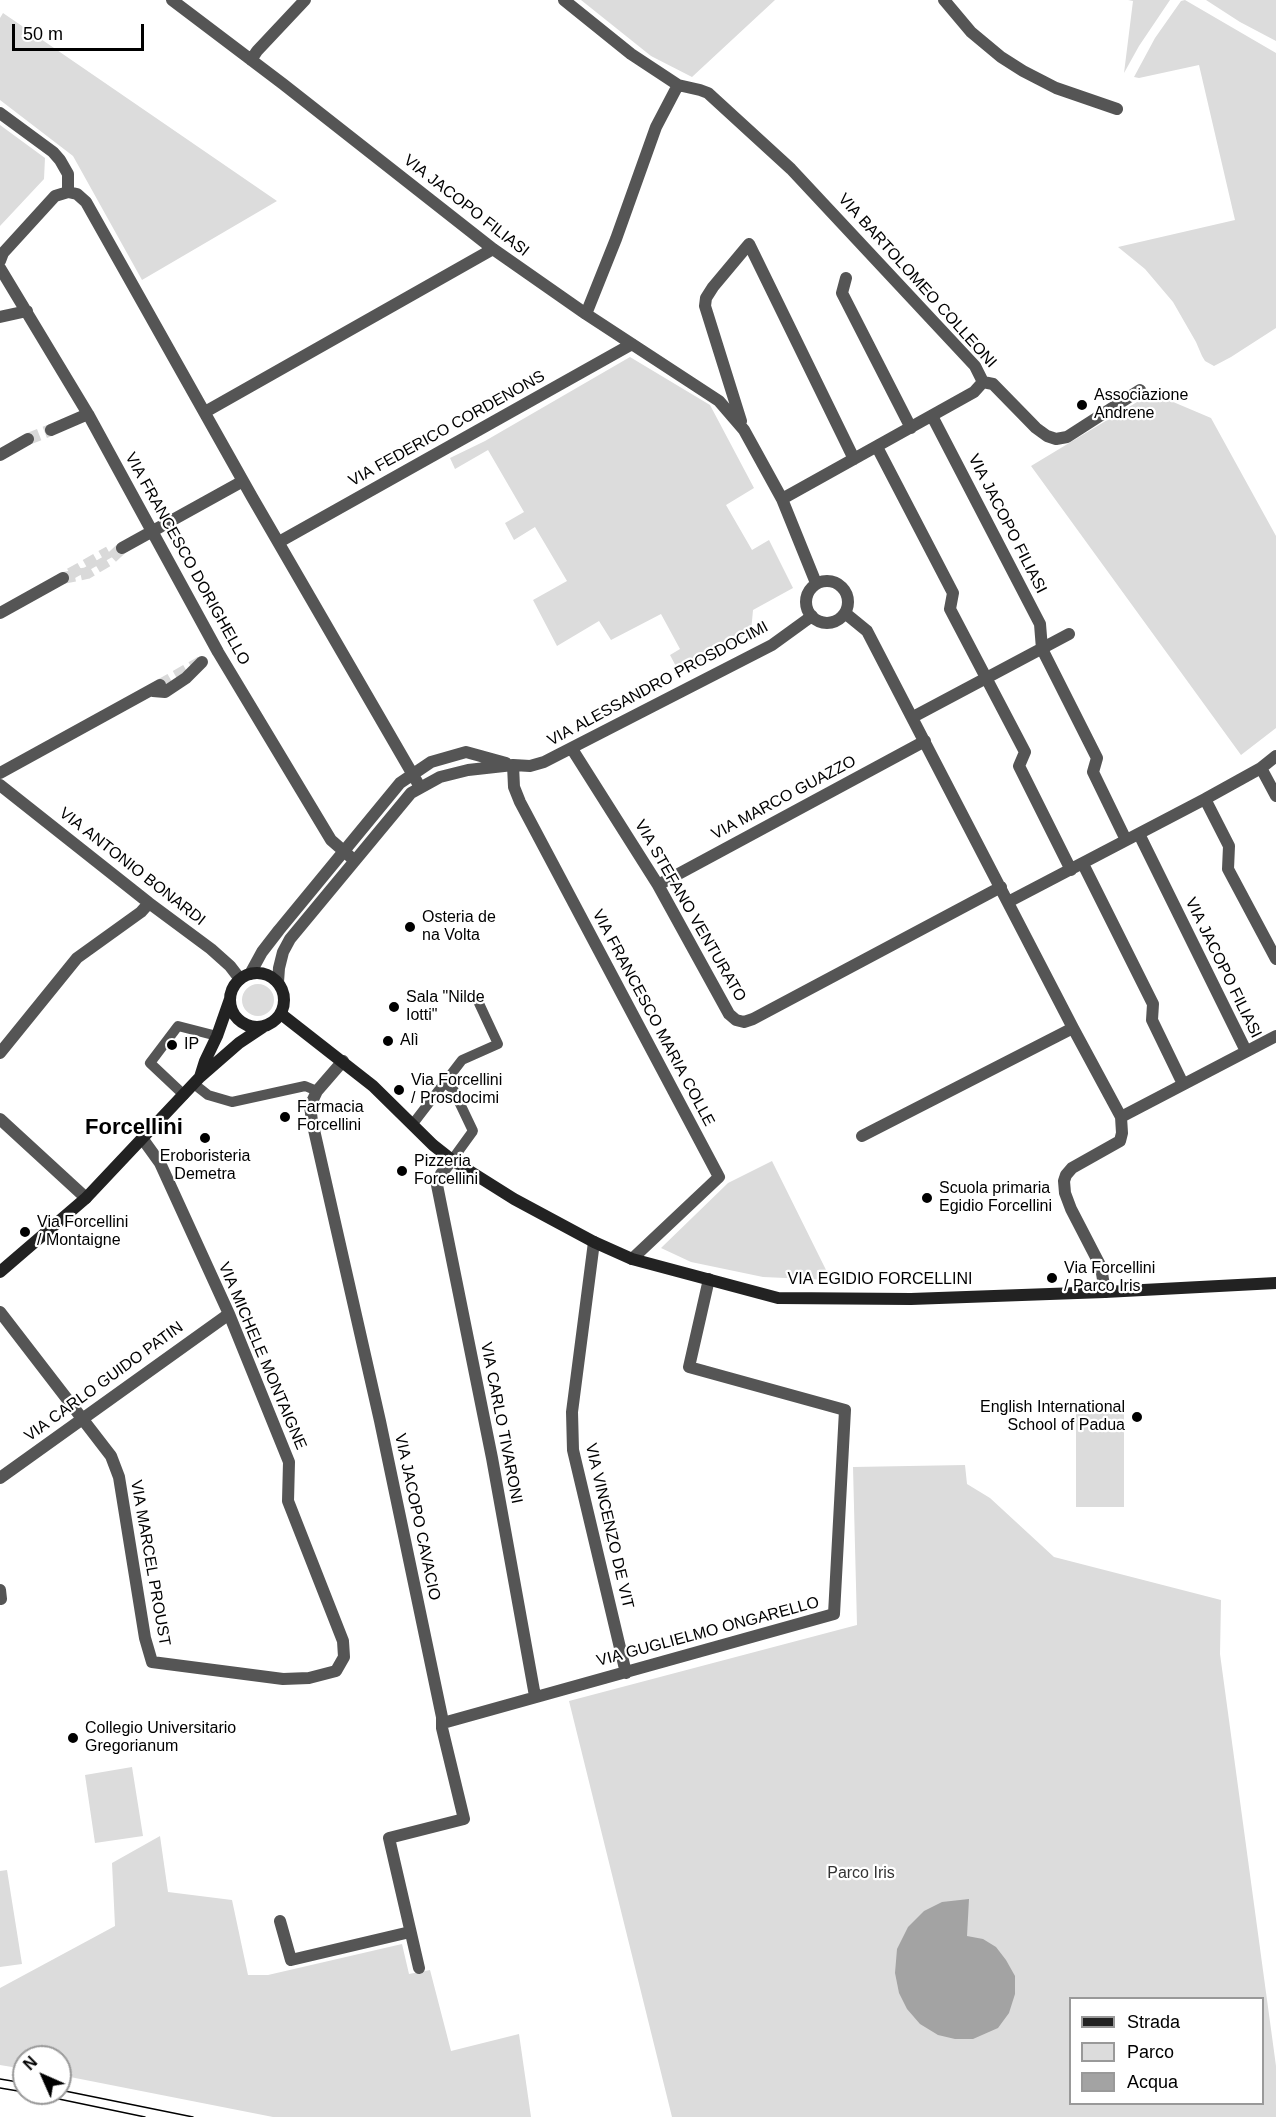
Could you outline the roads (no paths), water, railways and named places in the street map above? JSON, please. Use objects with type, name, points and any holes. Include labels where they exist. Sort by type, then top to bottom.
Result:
[{"type":"street","name":"VIA JACOPO FILIASI","points":[[172,0],[493,249],[586,314],[719,401],[744,430]]},
{"type":"street","points":[[251,60],[305,0]]},
{"type":"street","name":"VIA BARTOLOMEO COLLEONI","points":[[564,0],[631,54],[678,86],[708,93],[791,169],[975,366],[983,381],[993,384],[1036,428],[1047,436],[1056,439],[1067,437],[1140,390]]},
{"type":"street","points":[[944,0],[971,32],[1000,57],[1056,88],[1117,108]]},
{"type":"street","points":[[586,314],[616,239],[656,127],[678,86]]},
{"type":"street","points":[[0,113],[53,152],[60,160],[68,174],[68,192]]},
{"type":"street","points":[[0,261],[3,253],[55,196],[68,192],[77,194],[86,202],[243,481],[420,787]]},
{"type":"street","name":"VIA JACOPO FILIASI","points":[[816,584],[782,499],[744,430],[705,306],[706,298],[713,287],[749,244],[854,459]]},
{"type":"street","points":[[205,412],[493,249]]},
{"type":"street","name":"VIA FRANCESCO DORIGHELLO","points":[[0,268],[88,414],[218,652],[331,840],[354,860]]},
{"type":"street","points":[[846,278],[842,293],[911,428]]},
{"type":"street","points":[[0,317],[27,311]]},
{"type":"street","name":"VIA FEDERICO CORDENONS","points":[[279,542],[632,344]]},
{"type":"street","points":[[782,499],[974,392],[983,381]]},
{"type":"street","points":[[51,430],[88,414]]},
{"type":"street","name":"VIA JACOPO FILIASI","points":[[932,416],[1040,624],[1042,649],[1097,758],[1093,772],[1126,840]]},
{"type":"street","points":[[0,455],[28,440]]},
{"type":"street","points":[[877,447],[952,593],[950,609],[1025,752],[1019,766],[1071,870]]},
{"type":"street","points":[[122,548],[243,481]]},
{"type":"street","points":[[0,613],[63,578]]},
{"type":"street","points":[[826,580],[834,581],[843,588],[848,598],[845,613],[840,618],[825,623],[817,621],[806,604],[806,596],[810,588],[826,580]]},
{"type":"street","points":[[845,613],[867,631],[1073,1028],[1122,1117],[1120,1141],[1072,1168],[1066,1174],[1064,1181],[1065,1193],[1071,1209],[1101,1267],[1105,1292]]},
{"type":"street","name":"VIA ALESSANDRO PROSDOCIMI","points":[[278,982],[282,952],[290,939],[406,797],[420,787],[440,777],[468,770],[513,765],[530,766],[544,762],[772,645],[812,616]]},
{"type":"street","points":[[913,717],[1068,634]]},
{"type":"street","points":[[149,691],[165,692],[186,678],[203,661],[218,652]]},
{"type":"street","points":[[0,773],[160,685]]},
{"type":"street","name":"VIA MARCO GUAZZO","points":[[658,885],[925,741]]},
{"type":"street","name":"VIA STEFANO VENTURATO","points":[[572,749],[658,885],[729,1014],[736,1020],[744,1022],[753,1019],[1001,887]]},
{"type":"street","name":"VIA ALESSANDRO PROSDOCIMI","points":[[245,976],[343,851],[400,783],[430,762],[466,752],[513,765]]},
{"type":"street","points":[[1008,902],[1205,799],[1261,768],[1276,756]]},
{"type":"street","name":"VIA FRANCESCO MARIA COLLE","points":[[513,765],[514,787],[520,802],[719,1177],[632,1259]]},
{"type":"street","points":[[1261,768],[1276,796]]},
{"type":"street","name":"VIA ANTONIO BONARDI","points":[[0,786],[245,976]]},
{"type":"street","points":[[1205,799],[1229,846],[1228,869],[1276,959]]},
{"type":"street","name":"VIA JACOPO FILIASI","points":[[1139,834],[1246,1051]]},
{"type":"street","points":[[1083,864],[1153,1004],[1152,1020],[1183,1084]]},
{"type":"street","points":[[0,1053],[77,958],[141,912],[149,903]]},
{"type":"street","points":[[0,1272],[86,1198],[197,1080],[239,1043],[273,1022],[281,1014],[285,998],[278,982],[268,975],[245,976],[233,987],[217,1036],[197,1080]]},
{"type":"street","points":[[230,997],[231,1007],[236,1017],[253,1027],[263,1027]]},
{"type":"street","name":"VIA EGIDIO FORCELLINI","points":[[281,1014],[373,1086],[412,1125],[452,1160],[514,1199],[594,1242],[632,1259],[709,1280],[778,1298],[911,1299],[1276,1283]]},
{"type":"street","points":[[862,1137],[1073,1028]]},
{"type":"street","name":"VIA JACOPO FILIASI","points":[[1122,1117],[1276,1036]]},
{"type":"street","points":[[317,1091],[343,1061]]},
{"type":"street","name":"VIA JACOPO CAVACIO","points":[[317,1091],[310,1106],[312,1121],[380,1421],[464,1819],[389,1838],[419,1968]]},
{"type":"street","points":[[0,1119],[86,1198]]},
{"type":"street","name":"VIA MICHELE MONTAIGNE","points":[[142,1138],[160,1163],[229,1314],[289,1462],[288,1502],[343,1641],[342,1663]]},
{"type":"street","name":"VIA CARLO TIVARONI","points":[[452,1160],[441,1174],[437,1185],[492,1458],[535,1696]]},
{"type":"street","name":"VIA VINCENZO DE VIT","points":[[594,1242],[573,1412],[573,1450],[626,1673]]},
{"type":"street","name":"VIA GUGLIELMO ONGARELLO","points":[[443,1722],[834,1614],[845,1410],[689,1367],[709,1280]]},
{"type":"street","name":"VIA MARCEL PROUST","points":[[0,1312],[111,1456],[119,1478],[145,1638],[152,1662],[283,1679],[309,1678],[328,1674],[336,1671],[342,1663]]},
{"type":"street","name":"VIA CARLO GUIDO PATIN","points":[[0,1478],[229,1314]]},
{"type":"street","points":[[280,1921],[291,1960],[410,1932]]},
{"type":"lane","points":[[412,1125],[462,1060],[498,1044],[477,999]]},
{"type":"lane","points":[[184,1095],[150,1063],[178,1026],[217,1036]]},
{"type":"lane","points":[[197,1080],[208,1095],[232,1102],[305,1086],[317,1091]]},
{"type":"lane","points":[[445,1083],[453,1089],[473,1131],[452,1160]]},
{"type":"water","points":[[969,1899],[967,1936],[983,1939],[996,1947],[1015,1976],[1015,1994],[1009,2013],[998,2028],[973,2039],[955,2039],[938,2035],[920,2024],[907,2009],[899,1993],[895,1973],[897,1949],[908,1927],[924,1911],[942,1902]]},
{"type":"tunnel","points":[[28,439],[51,430]]},
{"type":"tunnel","points":[[63,578],[87,573],[109,560],[122,548]]},
{"type":"tunnel","points":[[70,574],[109,552]]},
{"type":"tunnel","points":[[160,685],[201,662]]},
{"type":"tram line","points":[[0,2079],[12,2081]]},
{"type":"tram line","points":[[0,2088],[12,2090]]},
{"type":"tram line","points":[[72,2092],[193,2117]]},
{"type":"tram line","points":[[72,2102],[145,2117]]},
{"type":"place","name":"Associazione Andrene","points":[[1082,405]]},
{"type":"place","name":"Osteria de na Volta","points":[[410,927]]},
{"type":"place","name":"Sala \"Nilde Iotti\"","points":[[394,1007]]},
{"type":"place","name":"Alì","points":[[388,1041]]},
{"type":"place","name":"IP","points":[[172,1045]]},
{"type":"place","name":"Via Forcellini / Prosdocimi","points":[[399,1090]]},
{"type":"place","name":"Farmacia Forcellini","points":[[285,1117]]},
{"type":"place","name":"Eroboristeria Demetra","points":[[205,1138]]},
{"type":"place","name":"Pizzeria Forcellini","points":[[402,1171]]},
{"type":"place","name":"Scuola primaria Egidio Forcellini","points":[[927,1198]]},
{"type":"place","name":"Via Forcellini / Montaigne","points":[[25,1232]]},
{"type":"place","name":"Via Forcellini / Parco Iris","points":[[1052,1278]]},
{"type":"place","name":"English International School of Padua","points":[[1137,1417]]},
{"type":"place","name":"Collegio Universitario Gregorianum","points":[[73,1738]]},
{"type":"district","name":"Forcellini","points":[[134,1128]]},
{"type":"park label","name":"Parco Iris","points":[[861,1874]]}]
